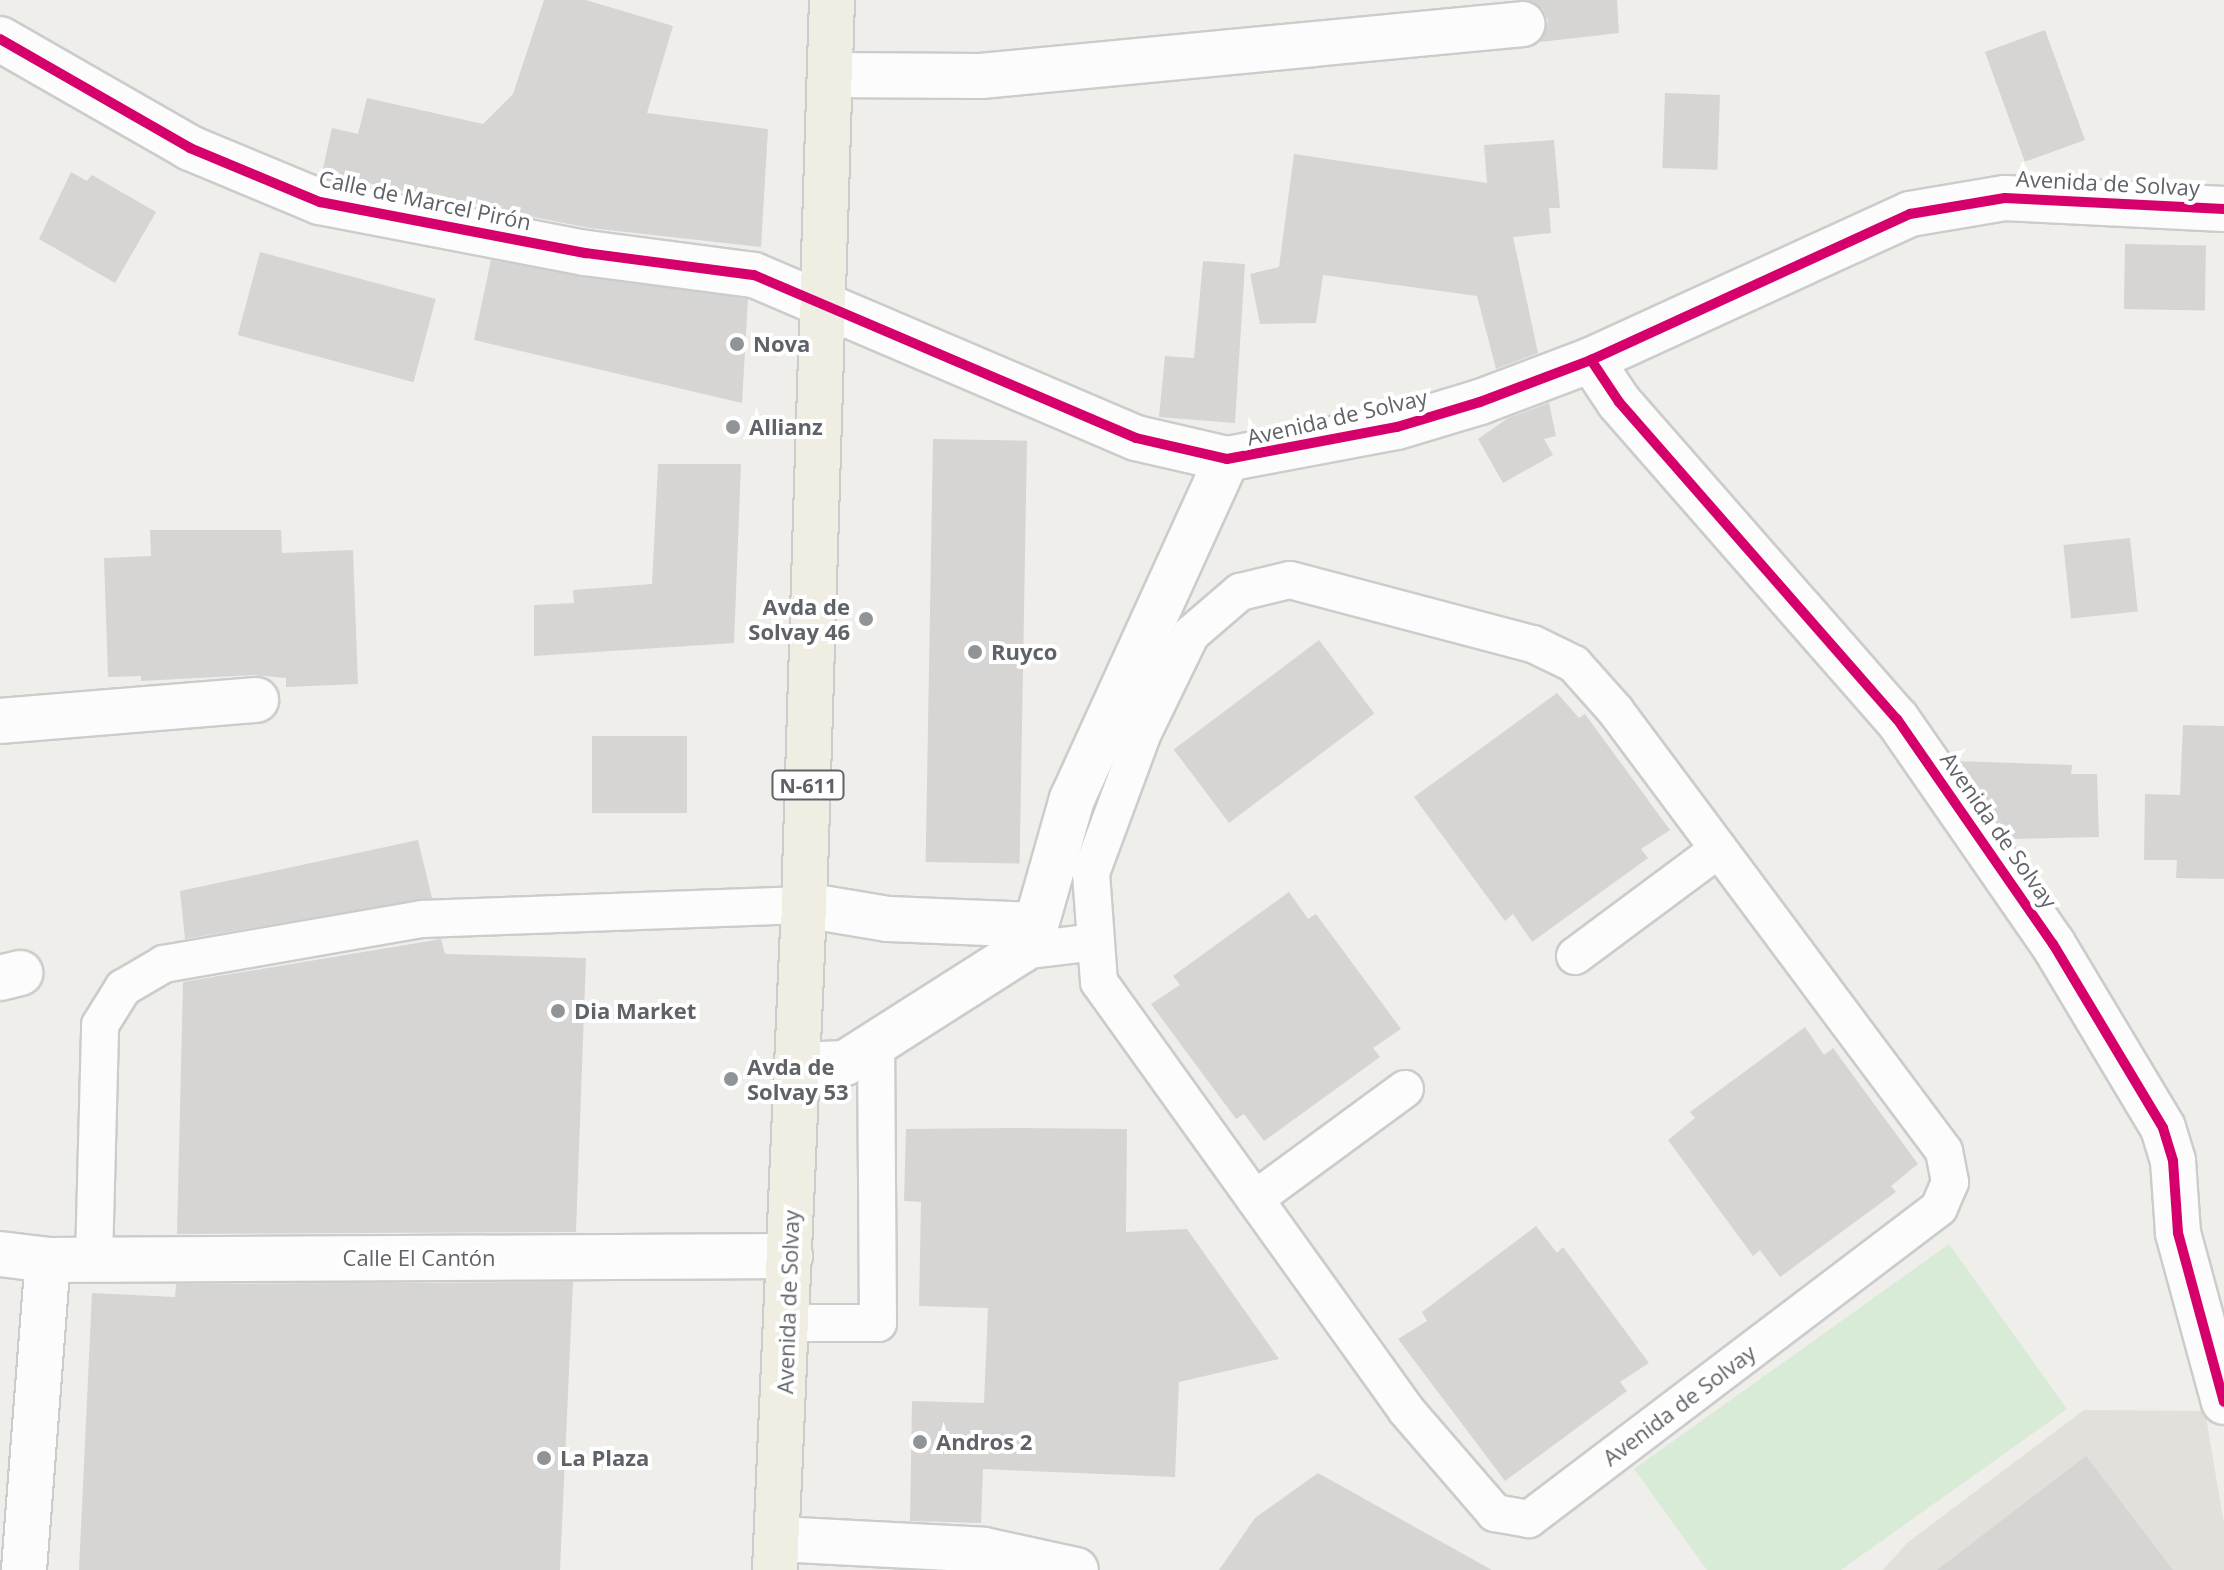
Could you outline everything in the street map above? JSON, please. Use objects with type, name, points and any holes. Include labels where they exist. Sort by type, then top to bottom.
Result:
[{"type":"highway","name":"Avenida de Solvay","points":[[776,1555],[804,905],[832,0]]},
{"type":"street","points":[[830,75],[981,76],[1523,24]]},
{"type":"street","name":"Calle de Marcel Pirón","points":[[0,39],[190,148],[320,202],[586,253],[754,275],[825,303]]},
{"type":"street","name":"Avenida de Solvay","points":[[825,303],[1136,438],[1227,459],[1397,427],[1591,360],[1910,214],[2005,198],[2224,209]]},
{"type":"street","name":"Avenida de Solvay","points":[[1591,360],[1619,402],[1897,719],[2053,944],[2163,1128],[2173,1161],[2178,1233],[2224,1402]]},
{"type":"street","name":"Avenida de Solvay","points":[[1029,938],[1072,799],[1227,459]]},
{"type":"street","points":[[0,721],[256,700]]},
{"type":"street","points":[[804,905],[1029,938]]},
{"type":"street","points":[[797,1065],[845,1063],[876,1045],[1029,938]]},
{"type":"street","name":"Calle El Cantón","points":[[0,1254],[48,1260],[790,1256]]},
{"type":"street","points":[[24,1570],[48,1260]]},
{"type":"street","name":"Avenida de Solvay","points":[[776,1555],[984,1550],[1076,1570]]},
{"type":"lane","name":"Avenida de Solvay","points":[[1290,580],[1533,644],[1574,664],[1719,849],[1944,1151],[1950,1182],[1939,1208],[1529,1519],[1495,1513],[1407,1411],[1099,982],[1095,942],[1091,873],[1142,735],[1191,634],[1240,592],[1290,580]]},
{"type":"lane","points":[[1575,956],[1719,849]]},
{"type":"lane","points":[[94,1260],[100,1025],[123,988],[164,964],[422,919],[804,905]]},
{"type":"lane","points":[[1029,938],[1095,942]]},
{"type":"lane","points":[[788,1323],[878,1323],[876,1045]]},
{"type":"lane","points":[[1255,1199],[1405,1089]]},
{"type":"shaded area","points":[[2084,1410],[2205,1411],[2224,1524],[2224,1570],[1883,1570],[1907,1543]]},
{"type":"green space","points":[[1949,1244],[2067,1409],[1841,1570],[1707,1570],[1634,1469]]},
{"type":"building","points":[[544,0],[586,0],[673,26],[647,113],[768,129],[761,247],[590,228],[501,211],[502,206],[454,202],[322,173],[332,128],[358,134],[367,98],[483,124],[513,94]]},
{"type":"building","points":[[1527,0],[1617,0],[1619,33],[1540,42],[1548,21],[1543,9]]},
{"type":"building","points":[[2045,30],[2085,140],[2025,162],[1985,52]]},
{"type":"building","points":[[1665,93],[1720,95],[1717,170],[1662,168]]},
{"type":"building","points":[[1554,140],[1560,208],[1549,208],[1551,233],[1513,237],[1538,353],[1496,369],[1477,296],[1323,275],[1316,323],[1260,324],[1250,274],[1279,267],[1294,154],[1487,183],[1484,145]]},
{"type":"building","points":[[71,172],[87,181],[92,175],[156,212],[115,283],[39,239]]},
{"type":"building","points":[[2125,244],[2206,245],[2205,310],[2124,309]]},
{"type":"building","points":[[260,252],[436,299],[414,382],[238,335]]},
{"type":"building","points":[[491,260],[748,299],[742,403],[474,340]]},
{"type":"building","points":[[1203,261],[1245,264],[1235,423],[1159,417],[1165,356],[1194,358]]},
{"type":"building","points":[[1549,403],[1556,436],[1544,439],[1553,455],[1503,483],[1478,439],[1508,418]]},
{"type":"building","name":"Ruyco","points":[[933,439],[1027,441],[1020,864],[926,862]]},
{"type":"building","points":[[658,464],[741,464],[734,643],[534,656],[534,605],[574,603],[573,590],[652,584]]},
{"type":"building","points":[[150,530],[281,530],[282,553],[353,550],[358,684],[286,687],[286,678],[254,675],[141,681],[141,676],[108,677],[104,558],[151,556]]},
{"type":"building","points":[[2130,538],[2138,612],[2071,619],[2063,545]]},
{"type":"building","points":[[1319,640],[1374,713],[1229,823],[1174,750]]},
{"type":"building","points":[[1557,693],[1579,718],[1585,714],[1670,830],[1641,849],[1648,858],[1532,942],[1513,914],[1505,921],[1414,797]]},
{"type":"building","points":[[2183,725],[2224,726],[2224,879],[2176,878],[2177,860],[2144,860],[2145,794],[2180,795]]},
{"type":"building","points":[[592,736],[687,736],[687,813],[592,813]]},
{"type":"building","points":[[1956,761],[2072,765],[2071,774],[2097,774],[2099,837],[2011,839]]},
{"type":"building","points":[[418,840],[432,898],[185,939],[180,891]]},
{"type":"building","points":[[1289,892],[1308,919],[1316,914],[1401,1029],[1373,1048],[1380,1057],[1264,1141],[1244,1114],[1236,1119],[1151,1004],[1180,985],[1173,976]]},
{"type":"building","points":[[441,939],[445,954],[586,958],[576,1232],[177,1234],[183,982]]},
{"type":"building","points":[[1805,1027],[1824,1055],[1833,1048],[1918,1164],[1891,1186],[1896,1192],[1780,1277],[1760,1250],[1753,1256],[1668,1140],[1695,1118],[1690,1112]]},
{"type":"building","points":[[906,1129],[1127,1129],[1126,1232],[1187,1229],[1279,1359],[1179,1382],[1175,1477],[983,1469],[981,1523],[910,1521],[912,1401],[984,1403],[988,1308],[919,1306],[921,1202],[904,1201]]},
{"type":"building","points":[[1536,1226],[1557,1253],[1563,1247],[1649,1363],[1620,1382],[1627,1391],[1505,1481],[1398,1339],[1427,1321],[1422,1312]]},
{"type":"building","points":[[573,1282],[560,1570],[79,1570],[92,1293],[175,1297],[176,1284]]},
{"type":"building","points":[[2086,1456],[2173,1570],[1937,1570]]},
{"type":"building","points":[[1318,1473],[1492,1570],[1219,1570],[1255,1518]]},
{"type":"cycle path","points":[[0,39],[190,148],[320,202],[586,253],[754,275],[1136,438],[1227,459],[1397,427],[1480,402],[1591,360],[1910,214],[2005,198],[2224,209]]},
{"type":"cycle path","points":[[1591,360],[1619,402],[1897,719],[2053,944],[2163,1128],[2173,1161],[2178,1233],[2224,1402]]},
{"type":"place","name":"Nova","points":[[737,344]]},
{"type":"place","name":"Allianz","points":[[733,427]]},
{"type":"place","name":"Avda de Solvay 46","points":[[866,619]]},
{"type":"place","name":"Ruyco","points":[[975,652]]},
{"type":"place","name":"Dia Market","points":[[558,1011]]},
{"type":"place","name":"Avda de Solvay 53","points":[[731,1079]]},
{"type":"place","name":"Andros 2","points":[[920,1442]]},
{"type":"place","name":"La Plaza","points":[[544,1458]]}]
